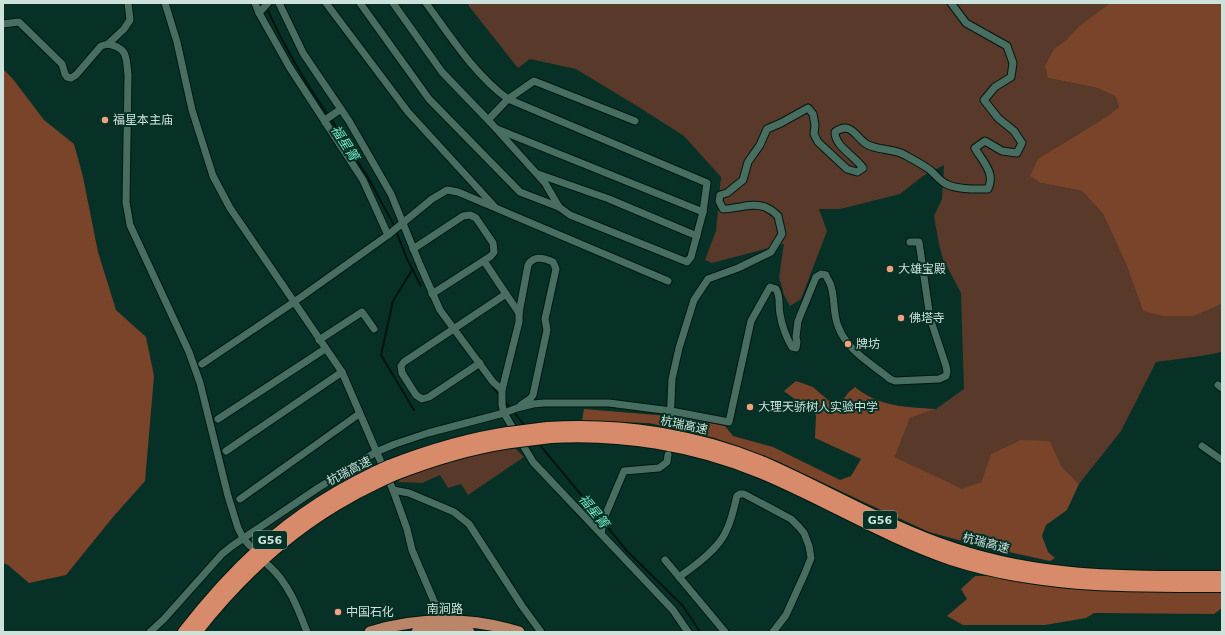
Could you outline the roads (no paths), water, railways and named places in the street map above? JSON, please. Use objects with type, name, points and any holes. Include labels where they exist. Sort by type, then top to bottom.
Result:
[{"type":"highway","name":"杭瑞高速","points":[[184,632],[215,593],[276,534],[319,503],[341,490],[391,471],[412,468],[509,437],[598,427],[633,430],[678,437],[752,458],[780,470],[878,519],[917,536],[968,554],[1008,564],[1050,571],[1096,576],[1222,576]]},
{"type":"highway","name":"杭瑞高速","points":[[549,433],[632,440],[676,446],[715,456],[770,476],[874,528],[913,545],[965,563],[1006,574],[1049,581],[1095,585],[1222,586]]},
{"type":"highway","name":"杭瑞高速","points":[[196,632],[241,578],[282,542],[324,511],[378,477]]},
{"type":"highway","name":"南涧路","points":[[370,632],[408,623],[469,632]]},
{"type":"highway","name":"南涧路","points":[[418,632],[476,623],[520,632]]},
{"type":"street","points":[[3,24],[19,22],[62,64],[65,74],[67,77],[71,78],[76,75],[101,46],[108,44],[124,29],[130,20],[128,3]]},
{"type":"street","points":[[165,3],[177,42],[192,110],[213,176],[230,208],[342,372],[393,490],[407,529],[412,550],[442,628]]},
{"type":"street","points":[[255,3],[290,68],[363,180],[390,234]]},
{"type":"street","points":[[260,10],[268,3]]},
{"type":"street","points":[[279,3],[303,53],[341,109],[391,194],[401,224],[440,310],[493,382],[502,390]]},
{"type":"street","points":[[326,3],[408,112],[496,208]]},
{"type":"street","points":[[360,3],[429,99],[520,192],[559,207],[570,215],[687,262],[691,257],[697,236],[703,212],[707,183],[508,100],[495,90],[466,58],[426,3]]},
{"type":"street","points":[[393,3],[442,72],[545,183],[559,207]]},
{"type":"street","points":[[670,423],[672,379],[679,348],[694,300],[708,279],[738,268],[771,252],[782,234],[778,216],[765,207],[748,206],[723,209],[719,201],[720,195],[727,193],[743,180],[748,162],[760,145],[767,129],[781,124],[808,108],[813,114],[815,125],[814,134],[818,142],[847,169],[857,172],[863,168],[860,163],[840,145],[835,138],[835,132],[840,129],[848,129],[854,132],[867,145],[902,153],[931,170],[945,184],[959,188],[988,189],[992,182],[990,172],[975,148],[985,141],[1002,151],[1017,153],[1022,143],[1014,131],[998,118],[984,100],[995,86],[1011,77],[1013,63],[1007,46],[966,22],[951,3]]},
{"type":"street","points":[[108,44],[117,46],[123,50],[126,56],[128,75],[126,202],[130,226],[189,352],[200,384],[228,496],[238,528],[243,538],[250,546]]},
{"type":"street","points":[[488,120],[508,100],[534,80],[636,121]]},
{"type":"street","points":[[325,121],[341,109]]},
{"type":"street","points":[[495,128],[703,212]]},
{"type":"street","points":[[536,173],[609,198],[697,236]]},
{"type":"street","points":[[202,364],[294,302],[390,234],[432,199],[447,190],[458,192],[668,281]]},
{"type":"street","points":[[413,249],[463,216],[470,215],[478,220],[494,245],[493,254],[432,294]]},
{"type":"street","points":[[150,632],[164,619],[222,554],[243,538],[318,488],[376,452],[395,444],[428,433],[517,408],[544,403],[609,403],[671,411],[729,422],[751,321],[770,287],[776,289],[779,294],[779,313],[792,347],[796,348],[798,321],[816,277],[821,274],[826,275],[831,286],[838,327],[854,352],[872,364],[890,379],[895,381],[939,379],[946,376],[946,366],[930,318],[919,242],[910,242]]},
{"type":"street","points":[[517,408],[530,399],[533,395],[547,330],[545,319],[556,269],[552,262],[546,259],[537,258],[531,261],[528,265],[519,313],[519,322],[502,390],[502,405],[533,462],[601,530],[673,610],[688,632]]},
{"type":"street","points":[[484,261],[519,313]]},
{"type":"street","points":[[480,363],[429,398],[422,399],[416,395],[401,370],[402,364],[506,294]]},
{"type":"street","points":[[319,340],[362,312],[374,329]]},
{"type":"street","points":[[218,419],[325,349]]},
{"type":"street","points":[[226,451],[342,372]]},
{"type":"street","points":[[240,499],[359,414]]},
{"type":"street","points":[[1202,446],[1222,460]]},
{"type":"street","points":[[601,530],[624,471],[659,468],[667,462],[668,455]]},
{"type":"street","points":[[393,490],[409,493],[454,512],[469,524],[522,606],[541,632]]},
{"type":"street","points":[[679,577],[690,570],[715,547],[727,531],[738,496],[740,494],[744,494],[791,519],[804,533],[809,546],[811,558],[786,616],[773,632]]},
{"type":"street","points":[[664,560],[725,632]]},
{"type":"street","points":[[268,565],[278,573],[287,587],[307,632]]},
{"type":"waterway","name":"福星箐","points":[[267,9],[295,63],[328,115]]},
{"type":"waterway","name":"福星箐","points":[[331,119],[370,181],[395,227]]},
{"type":"waterway","name":"福星箐","points":[[396,231],[407,259],[421,286]]},
{"type":"waterway","points":[[412,270],[393,301],[381,355],[414,410]]},
{"type":"waterway","name":"福星箐","points":[[492,386],[500,395]]},
{"type":"waterway","name":"福星箐","points":[[505,401],[525,426]]},
{"type":"waterway","name":"福星箐","points":[[539,444],[602,520]]},
{"type":"waterway","name":"福星箐","points":[[605,524],[627,551],[683,606],[700,632]]},
{"type":"place","name":"福星本主庙","points":[[105,120]]},
{"type":"place","name":"大雄宝殿","points":[[890,269]]},
{"type":"place","name":"佛塔寺","points":[[901,318]]},
{"type":"place","name":"牌坊","points":[[848,344]]},
{"type":"place","name":"大理天骄树人实验中学","points":[[750,407]]},
{"type":"place","name":"中国石化","points":[[338,612]]}]
